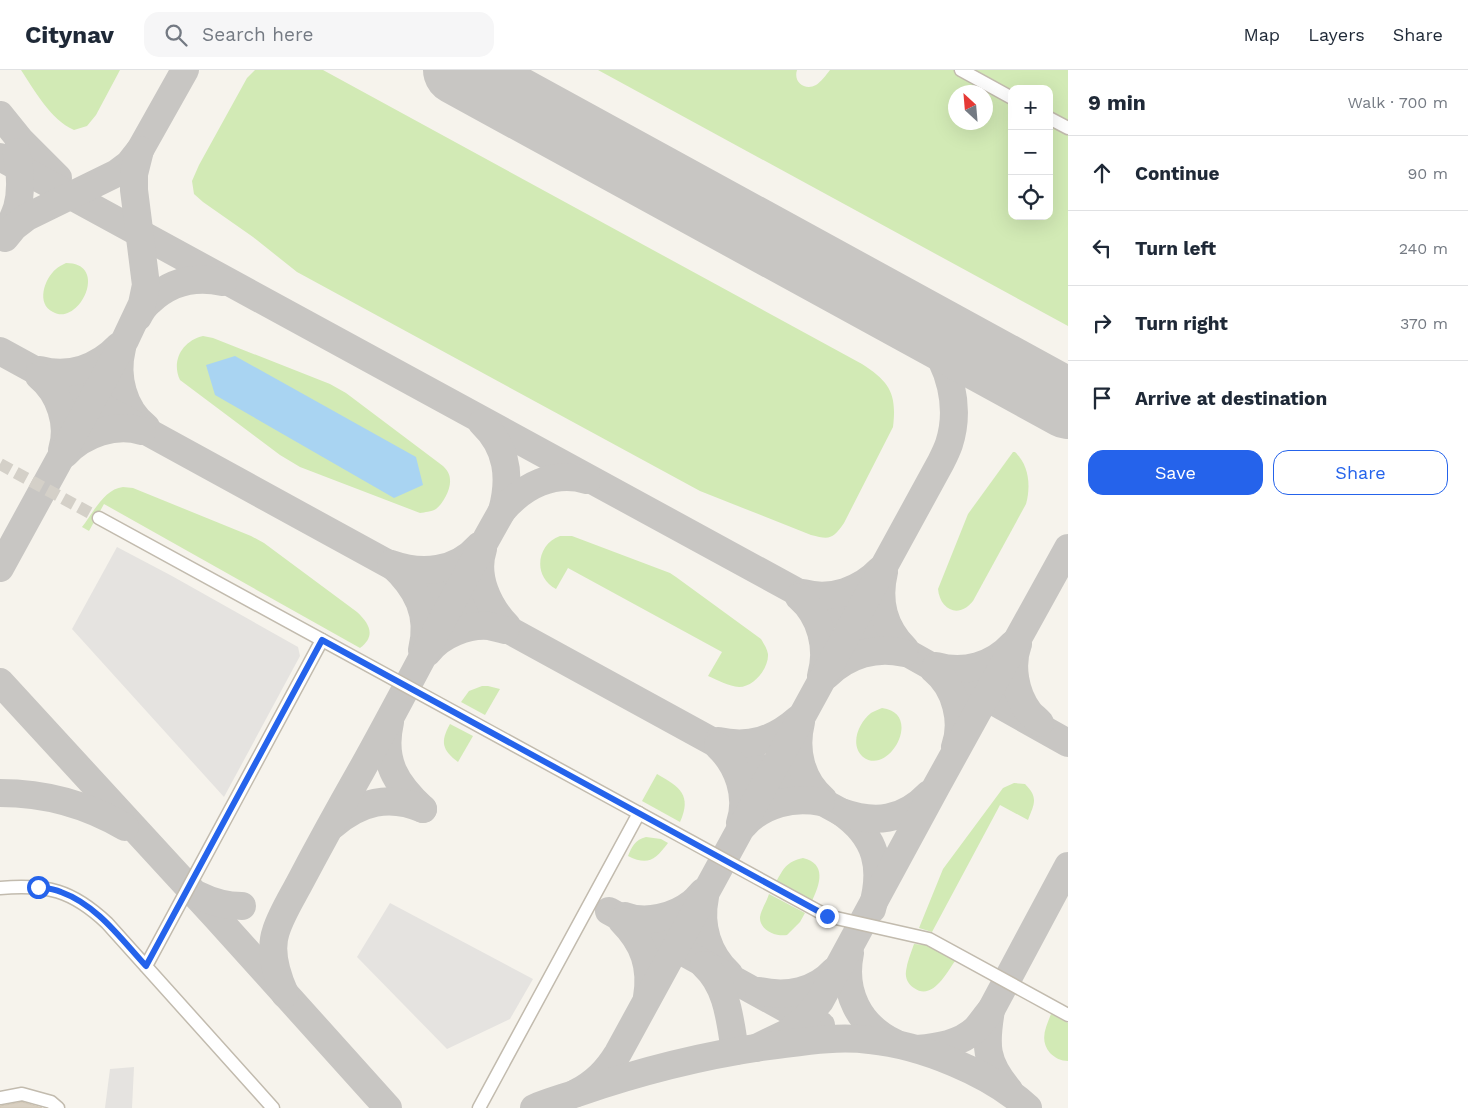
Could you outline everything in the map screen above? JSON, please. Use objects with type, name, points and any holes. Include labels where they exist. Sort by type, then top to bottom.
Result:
[{"type":"lane","points":[[961,70],[1008,96]]},
{"type":"lane","points":[[1053,120],[1068,128]]},
{"type":"lane","points":[[99,518],[827,916],[928,939],[1068,1015]]},
{"type":"lane","points":[[146,966],[322,640]]},
{"type":"lane","points":[[479,1108],[639,814]]},
{"type":"lane","points":[[0,888],[38,887],[60,891],[92,909],[146,966],[273,1108]]},
{"type":"lane","points":[[0,1098],[22,1094],[51,1102],[58,1108]]},
{"type":"green space","points":[[21,70],[120,70],[96,115],[87,126],[74,130],[50,112]]},
{"type":"green space","points":[[255,70],[323,70],[872,371],[885,383],[892,397],[894,406],[893,427],[844,523],[830,537],[811,535],[700,491],[297,272],[253,237],[203,202],[194,194],[192,181],[247,78]]},
{"type":"green space","points":[[598,70],[797,70],[798,82],[804,86],[812,87],[818,84],[830,70],[956,70],[983,85],[948,85],[948,130],[993,130],[993,90],[1008,99],[1008,220],[1053,220],[1053,123],[1068,131],[1068,326]]},
{"type":"green space","points":[[967,70],[1068,70],[1068,125],[1053,117],[1053,85],[1008,85],[1008,93]]},
{"type":"green space","points":[[66,263],[79,266],[86,273],[88,282],[86,293],[80,303],[72,311],[63,314],[53,312],[48,308],[43,298],[48,279],[58,267]]},
{"type":"green space","points":[[203,336],[213,338],[330,384],[346,393],[446,469],[450,484],[448,492],[439,507],[420,513],[300,467],[280,455],[180,380],[177,366],[180,353],[189,342]]},
{"type":"green space","points":[[1013,452],[1020,457],[1028,476],[1026,504],[973,601],[962,610],[951,610],[942,602],[938,589],[968,514]]},
{"type":"green space","points":[[123,487],[133,488],[264,543],[357,612],[368,626],[370,634],[365,644],[360,648],[104,504],[89,531],[82,527],[110,492]]},
{"type":"green space","points":[[560,536],[572,536],[670,573],[761,639],[766,648],[768,659],[760,676],[750,684],[739,687],[723,683],[708,676],[722,652],[568,568],[556,589],[543,576],[540,561],[546,546]]},
{"type":"green space","points":[[482,686],[500,689],[485,715],[461,702],[469,691]]},
{"type":"green space","points":[[882,708],[894,712],[900,721],[901,731],[898,742],[892,752],[883,758],[873,761],[863,757],[859,752],[856,740],[857,734],[867,717],[872,712]]},
{"type":"green space","points":[[450,724],[473,736],[458,762],[449,754],[444,745],[445,736]]},
{"type":"green space","points":[[657,774],[672,783],[682,793],[685,805],[680,822],[642,801]]},
{"type":"green space","points":[[1014,783],[1025,784],[1034,797],[1028,820],[1000,805],[932,932],[919,928],[943,869],[1003,788]]},
{"type":"green space","points":[[646,837],[661,839],[668,843],[651,860],[641,861],[628,856],[634,844]]},
{"type":"green space","points":[[803,858],[811,861],[819,870],[819,882],[812,901],[776,882],[786,866],[793,861]]},
{"type":"green space","points":[[769,894],[805,913],[800,922],[787,935],[773,934],[765,929],[760,922],[760,917]]},
{"type":"green space","points":[[914,944],[926,945],[955,961],[943,979],[933,989],[921,991],[909,983],[906,974]]},
{"type":"green space","points":[[1051,1014],[1068,1023],[1068,1061],[1061,1060],[1050,1053],[1045,1043],[1044,1034]]},
{"type":"shaded area","points":[[117,547],[298,647],[300,656],[224,797],[72,629]]},
{"type":"shaded area","points":[[390,903],[533,979],[510,1019],[447,1049],[357,957]]},
{"type":"shaded area","points":[[134,1067],[132,1108],[105,1108],[110,1069]]},
{"type":"water","points":[[235,356],[416,457],[423,485],[394,498],[215,395],[206,365]]},
{"type":"building","points":[[22,1102],[42,1108],[0,1108],[0,1106]]},
{"type":"taxiway","points":[[5,238],[14,227],[27,217],[117,173],[129,164],[140,150],[185,70]]},
{"type":"taxiway","points":[[0,115],[21,141],[58,178]]},
{"type":"taxiway","points":[[0,568],[125,340],[142,304],[146,285],[134,190],[134,174],[140,150]]},
{"type":"taxiway","points":[[6,234],[17,208],[20,194],[16,152]]},
{"type":"taxiway","points":[[0,157],[854,623],[1068,743]]},
{"type":"taxiway","points":[[138,317],[143,308],[158,294],[175,285],[194,280],[223,282]]},
{"type":"taxiway","points":[[576,1093],[600,1076],[618,1053],[941,462],[949,444],[954,416],[951,387],[947,373],[934,347],[926,336],[916,325],[897,310]]},
{"type":"taxiway","points":[[40,370],[62,373],[83,369],[102,360],[119,346]]},
{"type":"taxiway","points":[[122,348],[120,381],[126,401],[138,420],[146,427]]},
{"type":"taxiway","points":[[0,351],[841,812],[863,832],[875,854],[877,880],[872,909]]},
{"type":"taxiway","points":[[1015,375],[1044,395],[1068,419]]},
{"type":"taxiway","points":[[39,376],[53,391],[58,400],[65,430],[62,450]]},
{"type":"taxiway","points":[[482,423],[497,443],[505,464],[506,487],[502,511]]},
{"type":"taxiway","points":[[65,454],[81,441],[100,432],[121,428],[142,431]]},
{"type":"taxiway","points":[[285,994],[279,979],[273,947],[276,931],[286,907],[502,511],[520,494],[540,482],[563,477],[587,480]]},
{"type":"taxiway","points":[[422,650],[425,625],[420,602],[408,582],[391,564],[415,569],[438,569],[460,561],[479,546]]},
{"type":"taxiway","points":[[756,1048],[787,1033],[805,1019],[820,1001],[1068,548]]},
{"type":"taxiway","points":[[483,549],[480,570],[484,590],[494,609],[507,626]]},
{"type":"taxiway","points":[[803,593],[824,596],[835,595],[855,588],[880,570]]},
{"type":"taxiway","points":[[884,572],[881,593],[884,614],[892,632],[905,649]]},
{"type":"taxiway","points":[[799,597],[813,613],[821,633],[824,655],[821,676]]},
{"type":"taxiway","points":[[428,652],[440,640],[464,629],[489,626],[505,630]]},
{"type":"taxiway","points":[[936,666],[957,669],[978,666],[996,658],[1013,644]]},
{"type":"taxiway","points":[[1018,644],[1014,661],[1017,688],[1024,705],[1040,723]]},
{"type":"taxiway","points":[[827,675],[844,662],[863,654],[883,651],[904,653]]},
{"type":"taxiway","points":[[934,670],[948,686],[956,706],[959,727],[955,747]]},
{"type":"taxiway","points":[[0,682],[388,1108]]},
{"type":"taxiway","points":[[718,741],[751,743],[771,737],[798,719]]},
{"type":"taxiway","points":[[390,722],[388,749],[393,771],[405,790],[423,809]]},
{"type":"taxiway","points":[[801,722],[798,743],[801,764],[809,783],[823,799]]},
{"type":"taxiway","points":[[718,746],[731,762],[740,781],[743,802],[740,823]]},
{"type":"taxiway","points":[[0,793],[33,795],[65,801],[95,812],[125,827]]},
{"type":"taxiway","points":[[841,812],[865,818],[888,818],[909,810],[929,794]]},
{"type":"taxiway","points":[[744,825],[761,811],[780,803],[800,800],[821,802]]},
{"type":"taxiway","points":[[333,825],[354,811],[375,803],[398,802],[423,809]]},
{"type":"taxiway","points":[[917,1049],[941,1046],[956,1041],[976,1029],[991,1010],[1068,866]]},
{"type":"taxiway","points":[[625,916],[642,919],[660,918],[685,908],[703,892]]},
{"type":"taxiway","points":[[198,895],[219,903],[242,906]]},
{"type":"taxiway","points":[[705,897],[703,918],[707,939],[716,958],[729,974]]},
{"type":"taxiway","points":[[609,911],[805,1019],[821,1025]]},
{"type":"taxiway","points":[[622,921],[636,938],[645,956],[648,976],[647,997]]},
{"type":"taxiway","points":[[850,953],[849,981],[851,994],[856,1006],[872,1027],[882,1036],[895,1043]]},
{"type":"taxiway","points":[[704,965],[718,984],[727,1005],[735,1051]]},
{"type":"taxiway","points":[[759,991],[769,993],[800,991],[818,984],[834,971]]},
{"type":"taxiway","points":[[991,1010],[988,1033],[991,1062],[995,1071],[1009,1090]]},
{"type":"taxiway","points":[[534,1108],[626,1077],[700,1058],[823,1039],[870,1040],[933,1054],[995,1083],[1028,1108]]},
{"type":"runway","points":[[458,70],[1068,404]]},
{"type":"tunnel","points":[[0,464],[99,518]]},
{"type":"route","points":[[38,887],[60,891],[92,909],[146,966],[322,640],[827,916]]}]
